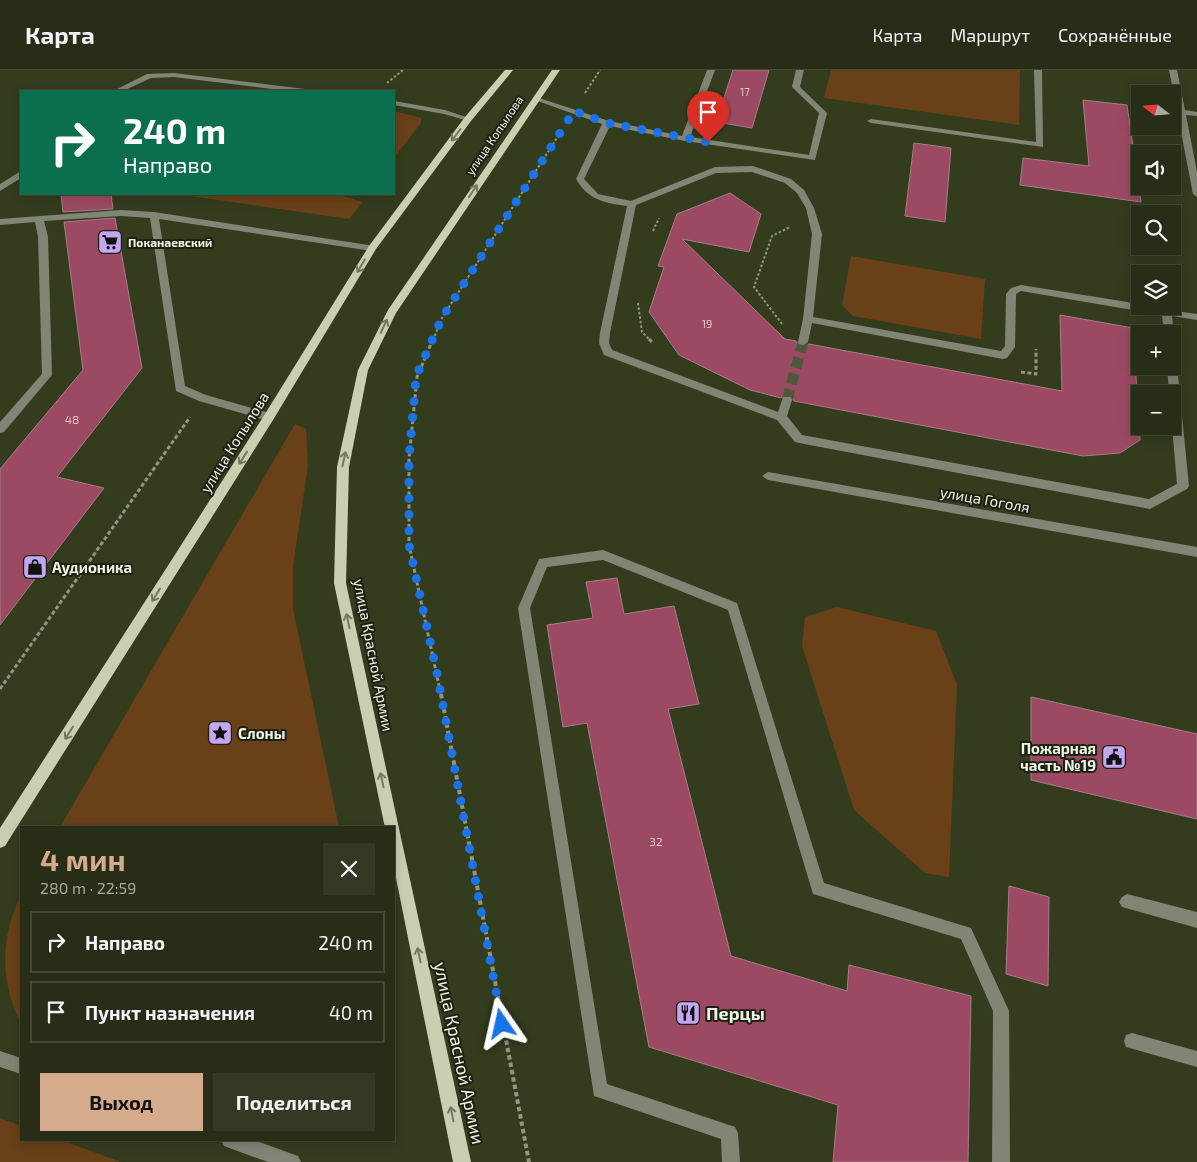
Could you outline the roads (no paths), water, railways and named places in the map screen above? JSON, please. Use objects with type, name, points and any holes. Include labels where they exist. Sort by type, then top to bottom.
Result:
[{"type":"main road","name":"улица Копылова","points":[[0,841],[270,417],[372,248],[468,119],[509,70]]},
{"type":"main road","name":"улица Копылова","points":[[364,370],[391,312],[556,70]]},
{"type":"main road","name":"улица Красной Армии","points":[[364,370],[343,467],[340,583],[392,826]]},
{"type":"main road","name":"улица Красной Армии","points":[[395,839],[462,1162]]},
{"type":"street","points":[[685,139],[711,70]]},
{"type":"street","points":[[536,99],[607,123],[685,139],[812,158],[823,113],[796,88],[800,70]]},
{"type":"street","points":[[871,121],[1040,145],[1038,70]]},
{"type":"street","points":[[1173,70],[1197,194]]},
{"type":"street","points":[[119,90],[150,76],[174,75],[276,90]]},
{"type":"street","points":[[395,103],[445,112],[468,119]]},
{"type":"street","points":[[1182,112],[1197,114]]},
{"type":"street","points":[[607,123],[580,179],[586,191],[598,199],[632,204],[715,170],[753,169],[788,181],[801,192],[815,221],[817,240],[808,319],[803,342]]},
{"type":"street","points":[[0,188],[20,175]]},
{"type":"street","points":[[632,204],[605,333],[604,343],[608,352],[781,417],[799,439],[1150,504],[1184,486],[1173,375]]},
{"type":"street","points":[[0,222],[121,213],[154,215],[372,248]]},
{"type":"street","points":[[154,215],[180,388],[203,398],[270,417]]},
{"type":"street","points":[[0,429],[47,375],[42,237],[39,220]]},
{"type":"street","points":[[808,319],[983,353],[1004,354],[1010,348],[1011,294],[1014,290],[1021,288],[1131,306]]},
{"type":"street","points":[[1181,314],[1197,317]]},
{"type":"street","points":[[781,417],[787,400]]},
{"type":"street","name":"улица Гоголя","points":[[768,476],[1197,552]]},
{"type":"street","points":[[731,1162],[729,1133],[600,1090],[524,608],[543,563],[604,555],[733,607],[818,889],[966,933],[1001,1012],[1001,1162]]},
{"type":"street","points":[[1127,902],[1197,920]]},
{"type":"street","points":[[1132,1041],[1197,1059]]},
{"type":"street","points":[[0,1059],[20,1066]]},
{"type":"street","points":[[233,1141],[292,1162]]},
{"type":"tunnel","points":[[787,400],[803,342]]},
{"type":"place","name":"Поканаевский","points":[[110,242]]},
{"type":"place","name":"Аудионика","points":[[35,567]]},
{"type":"place","name":"Слоны","points":[[220,733]]},
{"type":"place","name":"Пожарная часть №19","points":[[1114,757]]},
{"type":"place","name":"Перцы","points":[[688,1013]]}]
